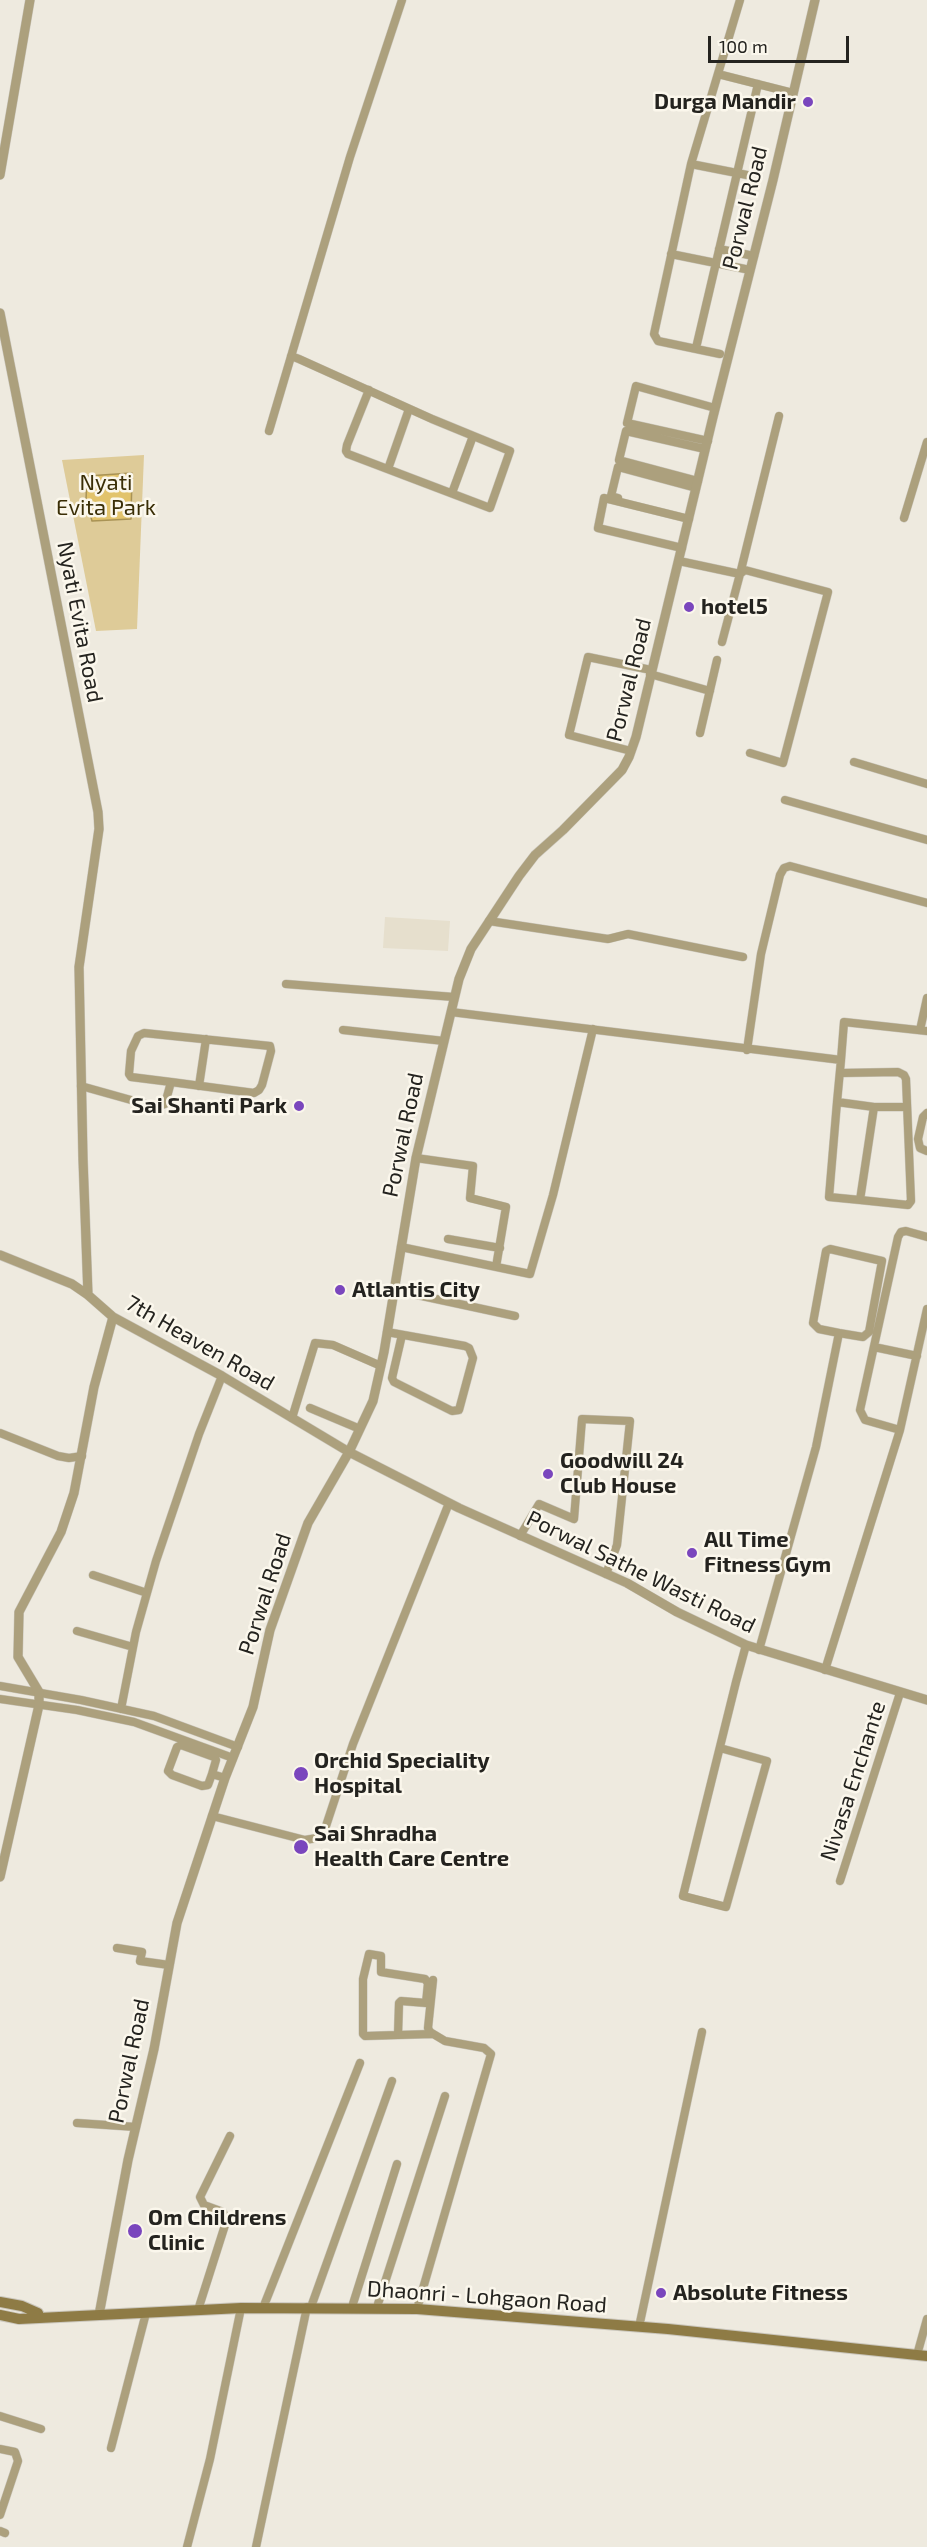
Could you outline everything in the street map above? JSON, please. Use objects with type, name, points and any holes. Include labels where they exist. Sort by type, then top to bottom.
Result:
[{"type":"main road","points":[[0,2302],[41,2315]]},
{"type":"main road","name":"Dhaonri - Lohgaon Road","points":[[0,2315],[19,2319],[41,2315],[99,2315],[241,2308],[417,2308],[639,2327],[922,2356]]},
{"type":"street","points":[[0,175],[30,0]]},
{"type":"street","points":[[269,431],[350,158],[402,0]]},
{"type":"street","points":[[720,354],[658,341],[654,334],[691,164],[740,0]]},
{"type":"street","name":"Porwal Road","points":[[99,2315],[136,2127],[154,2049],[177,1923],[225,1778],[253,1707],[270,1630],[308,1523],[350,1452],[373,1401],[416,1158],[454,997],[471,949],[535,855],[622,770],[631,751],[815,0]]},
{"type":"street","points":[[718,74],[792,93]]},
{"type":"street","points":[[696,348],[758,84]]},
{"type":"street","points":[[691,164],[747,175]]},
{"type":"street","points":[[719,249],[754,256]]},
{"type":"street","points":[[671,254],[750,270]]},
{"type":"street","name":"Nyati Evita Road","points":[[0,313],[88,762],[96,790],[99,829],[79,967],[88,1295]]},
{"type":"street","points":[[291,356],[510,451],[490,508],[348,454],[346,451],[369,390]]},
{"type":"street","points":[[706,445],[627,423],[636,386],[715,408]]},
{"type":"street","points":[[388,469],[409,409]]},
{"type":"street","points":[[722,642],[779,416]]},
{"type":"street","points":[[697,484],[619,460],[621,450],[626,431],[706,445]]},
{"type":"street","points":[[452,493],[473,436]]},
{"type":"street","points":[[904,518],[927,442]]},
{"type":"street","points":[[689,518],[611,496],[618,467],[697,484]]},
{"type":"street","points":[[682,548],[598,528],[604,498],[689,518]]},
{"type":"street","points":[[679,561],[740,574],[746,570],[828,592],[783,763],[750,753]]},
{"type":"street","points":[[631,751],[569,735],[588,657],[651,672],[710,691]]},
{"type":"street","points":[[700,733],[717,660]]},
{"type":"street","points":[[854,762],[927,784]]},
{"type":"street","points":[[785,800],[927,840]]},
{"type":"street","points":[[747,1050],[761,954],[780,875],[784,868],[790,866],[927,903]]},
{"type":"street","points":[[489,921],[608,939],[628,934],[743,957]]},
{"type":"street","points":[[286,984],[454,997]]},
{"type":"street","points":[[841,1073],[898,1072],[904,1075],[911,1201],[908,1205],[829,1197],[844,1022],[924,1030],[927,998]]},
{"type":"street","points":[[451,1012],[841,1060]]},
{"type":"street","points":[[401,1247],[530,1274],[553,1195],[593,1029]]},
{"type":"street","points":[[343,1030],[444,1041]]},
{"type":"street","points":[[144,1033],[206,1039],[270,1046],[271,1051],[259,1090],[254,1093],[131,1077],[129,1074],[131,1051],[138,1036],[144,1033]]},
{"type":"street","points":[[199,1086],[206,1039]]},
{"type":"street","points":[[81,1086],[156,1107],[165,1104],[171,1082]]},
{"type":"street","points":[[837,1102],[874,1107],[907,1107]]},
{"type":"street","points":[[860,1200],[874,1107]]},
{"type":"street","points":[[927,1113],[923,1117],[918,1139],[920,1148],[927,1151]]},
{"type":"street","points":[[416,1158],[473,1167],[470,1198],[506,1207],[496,1267]]},
{"type":"street","points":[[900,1430],[865,1420],[860,1410],[898,1237],[901,1232],[906,1231],[927,1237]]},
{"type":"street","points":[[448,1239],[500,1248]]},
{"type":"street","points":[[826,1251],[882,1261],[868,1332],[863,1337],[839,1333],[819,1329],[813,1323],[826,1251]]},
{"type":"street","name":"7th Heaven Road","points":[[0,1255],[72,1284],[113,1317],[222,1376],[350,1452]]},
{"type":"street","points":[[394,1290],[515,1316]]},
{"type":"street","points":[[825,1670],[900,1430],[927,1309]]},
{"type":"street","points":[[0,1877],[39,1705],[39,1692],[18,1657],[19,1612],[61,1532],[74,1493],[94,1387],[113,1317]]},
{"type":"street","points":[[387,1332],[469,1348],[473,1358],[459,1410],[452,1411],[394,1382],[392,1378],[402,1335]]},
{"type":"street","points":[[759,1650],[816,1447],[839,1333]]},
{"type":"street","points":[[292,1418],[315,1343],[333,1345],[381,1366]]},
{"type":"street","points":[[874,1347],[916,1356]]},
{"type":"street","points":[[121,1709],[133,1647],[147,1593],[185,1475],[222,1376]]},
{"type":"street","points":[[310,1408],[360,1429]]},
{"type":"street","points":[[520,1536],[539,1504],[574,1518],[582,1419],[630,1421],[617,1545],[606,1574]]},
{"type":"street","points":[[0,1433],[58,1456],[69,1458],[82,1456]]},
{"type":"street","name":"Porwal Sathe Wasti Road","points":[[350,1452],[449,1503],[606,1574],[746,1645],[927,1700]]},
{"type":"street","points":[[212,1816],[305,1840],[317,1838],[324,1832],[353,1744],[449,1503]]},
{"type":"street","points":[[93,1575],[147,1593]]},
{"type":"street","points":[[77,1631],[133,1647]]},
{"type":"street","points":[[720,1748],[767,1761],[726,1907],[683,1896],[720,1748],[746,1645]]},
{"type":"street","points":[[0,1686],[154,1716],[238,1747]]},
{"type":"street","name":"Nivasa Enchante","points":[[840,1881],[900,1693]]},
{"type":"street","points":[[0,1699],[134,1722],[233,1758]]},
{"type":"street","points":[[181,1745],[214,1757],[216,1760],[212,1774],[208,1785],[202,1786],[172,1775],[168,1771],[177,1747],[181,1745]]},
{"type":"street","points":[[212,1774],[225,1778]]},
{"type":"street","points":[[117,1948],[142,1952],[140,1961],[169,1965]]},
{"type":"street","points":[[398,2035],[399,2003],[401,2001],[424,2004],[428,1983],[425,1979],[381,1972],[381,1956],[369,1954],[363,1979],[363,2034],[398,2035],[432,2034]]},
{"type":"street","points":[[417,2308],[491,2054],[484,2048],[445,2041],[432,2034],[428,2028],[433,1980]]},
{"type":"street","points":[[639,2327],[702,2032]]},
{"type":"street","points":[[262,2308],[360,2063]]},
{"type":"street","points":[[256,2547],[309,2307],[392,2080]]},
{"type":"street","points":[[378,2307],[445,2096]]},
{"type":"street","points":[[76,2123],[136,2127]]},
{"type":"street","points":[[198,2310],[226,2216],[223,2212],[204,2205],[200,2197],[230,2136]]},
{"type":"street","points":[[352,2307],[397,2164]]},
{"type":"street","points":[[188,2547],[212,2449],[241,2308]]},
{"type":"street","points":[[111,2448],[146,2313]]},
{"type":"street","points":[[922,2356],[927,2319]]},
{"type":"street","points":[[0,2416],[41,2429]]},
{"type":"street","points":[[0,2449],[15,2452],[18,2461],[0,2515]]},
{"type":"shaded area","points":[[132,473],[131,519],[92,521],[86,500],[87,476]]},
{"type":"shaded area","points":[[385,917],[450,921],[448,951],[383,948]]},
{"type":"green space","name":"Nyati Evita Park","points":[[144,455],[137,629],[96,631],[62,460]]},
{"type":"place","name":"Durga Mandir","points":[[808,102]]},
{"type":"place","name":"hotel5","points":[[689,607]]},
{"type":"place","name":"Sai Shanti Park","points":[[299,1106]]},
{"type":"place","name":"Atlantis City","points":[[340,1290]]},
{"type":"place","name":"Goodwill 24 Club House","points":[[548,1474]]},
{"type":"place","name":"All Time Fitness Gym","points":[[692,1553]]},
{"type":"place","name":"Orchid Speciality Hospital","points":[[301,1774]]},
{"type":"place","name":"Sai Shradha Health Care Centre","points":[[301,1847]]},
{"type":"place","name":"Om Childrens Clinic","points":[[135,2231]]},
{"type":"place","name":"Absolute Fitness","points":[[661,2293]]}]
